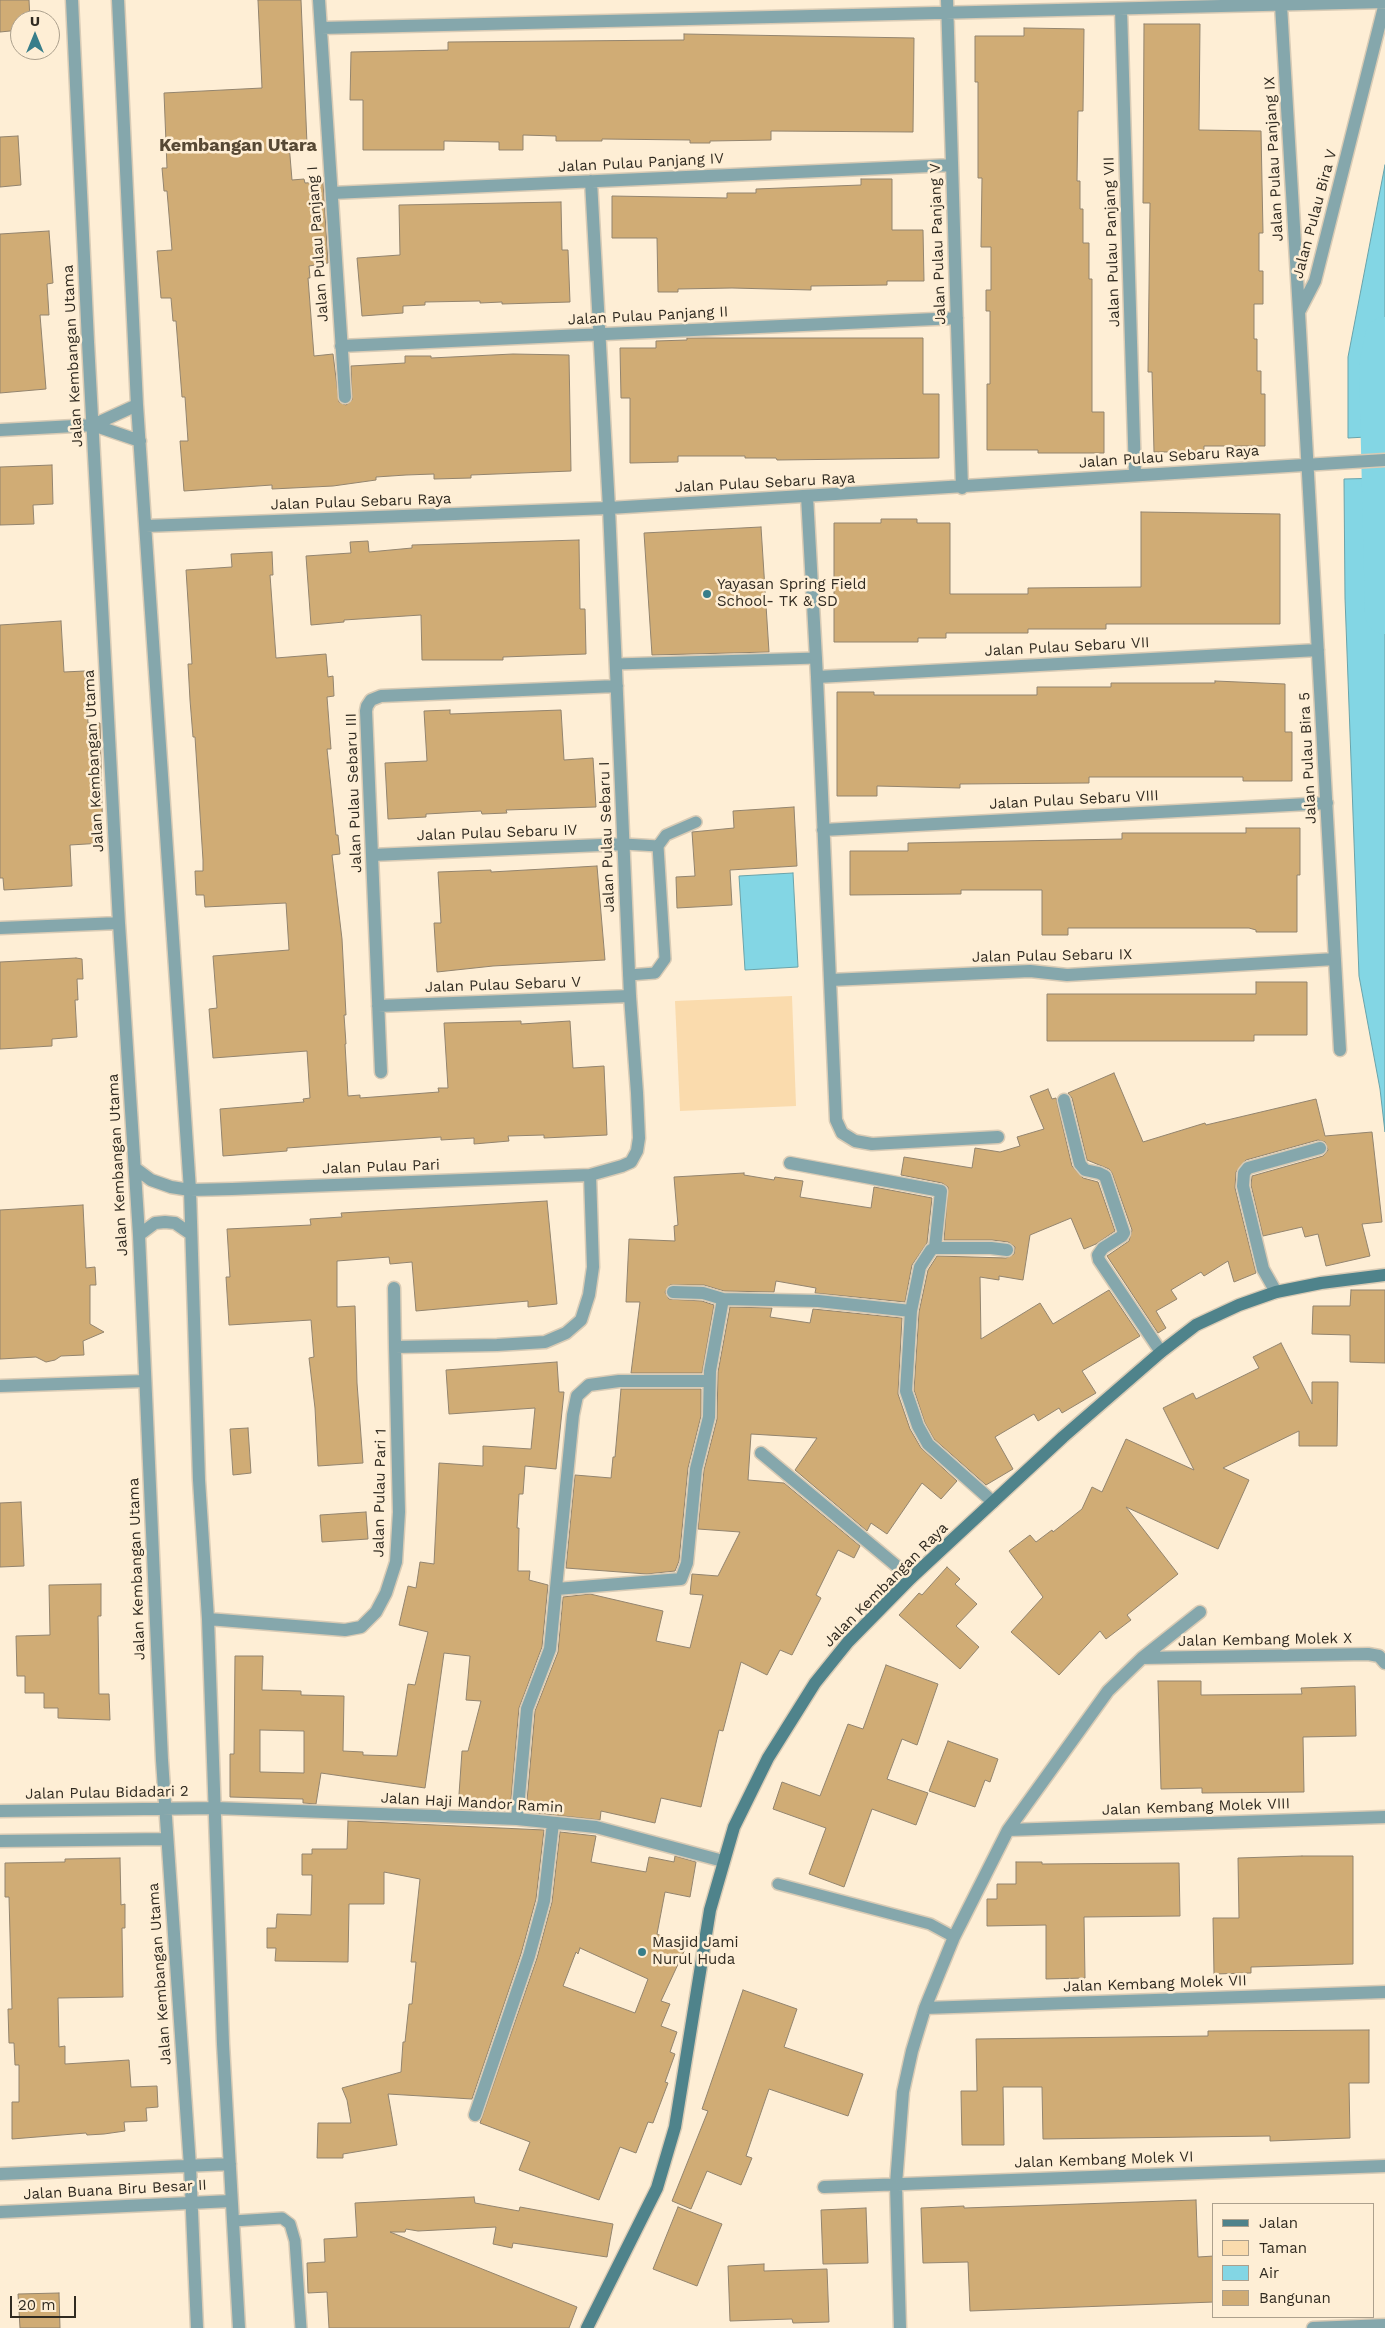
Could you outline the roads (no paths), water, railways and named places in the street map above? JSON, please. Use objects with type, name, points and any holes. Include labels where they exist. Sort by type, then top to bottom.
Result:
[{"type":"street","name":"Jalan Kembangan Utama","points":[[72,0],[119,922],[139,1235],[166,1839],[190,2166],[197,2328]]},
{"type":"street","points":[[118,0],[137,405],[190,1190],[223,2044],[239,2328]]},
{"type":"street","name":"Jalan Pulau Panjang I","points":[[319,0],[345,397]]},
{"type":"street","points":[[321,28],[947,6],[1121,9],[1385,2]]},
{"type":"street","name":"Jalan Pulau Bira V","points":[[1299,312],[1315,281],[1385,2]]},
{"type":"street","name":"Jalan Pulau Panjang IX","points":[[1281,5],[1299,312]]},
{"type":"street","name":"Jalan Pulau Panjang V","points":[[947,6],[962,488]]},
{"type":"street","name":"Jalan Pulau Panjang VII","points":[[1121,9],[1135,475]]},
{"type":"street","name":"Jalan Pulau Panjang IV","points":[[332,193],[952,164]]},
{"type":"street","name":"Jalan Pulau Sebaru I","points":[[590,181],[609,508],[629,975],[639,1138],[637,1151],[630,1162]]},
{"type":"street","points":[[1299,312],[1308,464]]},
{"type":"street","name":"Jalan Pulau Panjang II","points":[[341,346],[957,318]]},
{"type":"street","points":[[93,425],[137,405]]},
{"type":"street","points":[[0,430],[93,425],[140,440]]},
{"type":"street","name":"Jalan Pulau Sebaru Raya","points":[[146,526],[609,508],[962,488],[1135,475],[1385,460]]},
{"type":"street","name":"Jalan Pulau Bira 5","points":[[1308,464],[1340,1050]]},
{"type":"street","points":[[807,496],[817,677],[836,1120],[842,1133],[855,1141],[872,1144],[998,1137]]},
{"type":"street","name":"Jalan Pulau Sebaru VII","points":[[817,677],[1318,650]]},
{"type":"street","name":"Jalan Pulau Sebaru III","points":[[381,1072],[366,711],[371,700],[382,696],[617,686]]},
{"type":"street","name":"Jalan Pulau Sebaru VIII","points":[[824,830],[1327,803]]},
{"type":"street","name":"Jalan Pulau Sebaru IV","points":[[372,855],[624,844]]},
{"type":"street","points":[[0,928],[119,922]]},
{"type":"street","name":"Jalan Pulau Sebaru IX","points":[[830,980],[1030,970],[1067,975],[1335,959]]},
{"type":"street","name":"Jalan Pulau Sebaru V","points":[[378,1006],[630,996]]},
{"type":"street","points":[[1064,1100],[1080,1164],[1085,1170],[1099,1172],[1105,1176],[1122,1227],[1122,1236],[1103,1248],[1098,1255],[1099,1260],[1161,1352]]},
{"type":"street","points":[[1276,1292],[1263,1268],[1244,1186],[1244,1172],[1248,1168],[1320,1148]]},
{"type":"street","name":"Jalan Pulau Pari","points":[[135,1168],[151,1180],[171,1187],[190,1190],[590,1181],[630,1162]]},
{"type":"street","points":[[790,1163],[941,1191],[935,1248],[920,1267],[911,1311],[906,1391],[918,1426],[928,1444],[993,1502]]},
{"type":"street","points":[[395,1347],[545,1342],[566,1333],[581,1320],[589,1295],[593,1267],[590,1181]]},
{"type":"street","points":[[139,1235],[155,1224],[165,1222],[175,1223],[191,1234]]},
{"type":"street","points":[[935,1248],[992,1248],[1007,1250]]},
{"type":"street","name":"Jalan Kembangan Raya","points":[[587,2328],[629,2247],[660,2179],[674,2127],[710,1910],[734,1827],[768,1758],[815,1684],[848,1642],[911,1578],[1063,1437],[1161,1352],[1196,1325],[1239,1305],[1276,1292],[1320,1283],[1385,1275]]},
{"type":"street","name":"Jalan Pulau Pari 1","points":[[208,1619],[345,1630],[360,1627],[376,1612],[386,1593],[396,1562],[399,1512],[394,1288]]},
{"type":"street","points":[[673,1292],[703,1293],[723,1299],[818,1301],[911,1311]]},
{"type":"street","points":[[556,1588],[681,1579],[687,1563],[696,1469],[709,1417],[709,1381],[723,1299]]},
{"type":"street","points":[[0,1386],[145,1381]]},
{"type":"street","points":[[517,1819],[528,1709],[550,1649],[572,1415],[577,1396],[589,1385],[619,1381],[709,1381]]},
{"type":"street","points":[[761,1453],[911,1578]]},
{"type":"street","points":[[900,2328],[896,2184],[903,2092],[912,2051],[926,2008],[954,1937],[1008,1830],[1108,1691],[1142,1658],[1200,1612]]},
{"type":"street","name":"Jalan Kembang Molek X","points":[[1142,1658],[1368,1654],[1379,1656],[1385,1663]]},
{"type":"street","name":"Jalan Pulau Bidadari 2","points":[[0,1811],[215,1808]]},
{"type":"street","name":"Jalan Haji Mandor Ramin","points":[[215,1808],[517,1819],[596,1828],[723,1861]]},
{"type":"street","name":"Jalan Kembang Molek VIII","points":[[1008,1830],[1385,1817]]},
{"type":"street","points":[[475,2115],[529,1956],[539,1920],[544,1901],[553,1823]]},
{"type":"street","points":[[0,1841],[166,1839]]},
{"type":"street","name":"Jalan Kembang Molek VII","points":[[926,2008],[1385,1992]]},
{"type":"street","name":"Jalan Buana Biru Besar II","points":[[0,2174],[230,2164]]},
{"type":"street","name":"Jalan Kembang Molek VI","points":[[824,2187],[1385,2166]]},
{"type":"street","name":"Jalan Buana Biru Besar II","points":[[0,2212],[231,2201]]},
{"type":"street","points":[[1312,2328],[1385,2325]]},
{"type":"lane","points":[[616,664],[816,658]]},
{"type":"lane","points":[[629,975],[655,973],[665,959],[658,846],[666,835],[696,822]]},
{"type":"lane","points":[[624,844],[658,846]]},
{"type":"lane","points":[[778,1884],[930,1924],[954,1937]]},
{"type":"lane","points":[[233,2221],[282,2218],[290,2224],[295,2240],[300,2328]]},
{"type":"water","points":[[1385,165],[1385,436],[1348,438],[1348,357]]},
{"type":"water","points":[[1385,478],[1385,1132],[1380,1089],[1359,976],[1345,598],[1344,479]]},
{"type":"water","points":[[793,873],[798,967],[745,970],[739,876]]},
{"type":"waterway","points":[[1385,337],[1379,366],[1385,614]]},
{"type":"place","name":"Yayasan Spring Field School- TK & SD","points":[[707,594]]},
{"type":"place","name":"Masjid Jami Nurul Huda","points":[[642,1952]]},
{"type":"district","name":"Kembangan Utara","points":[[238,146]]}]
